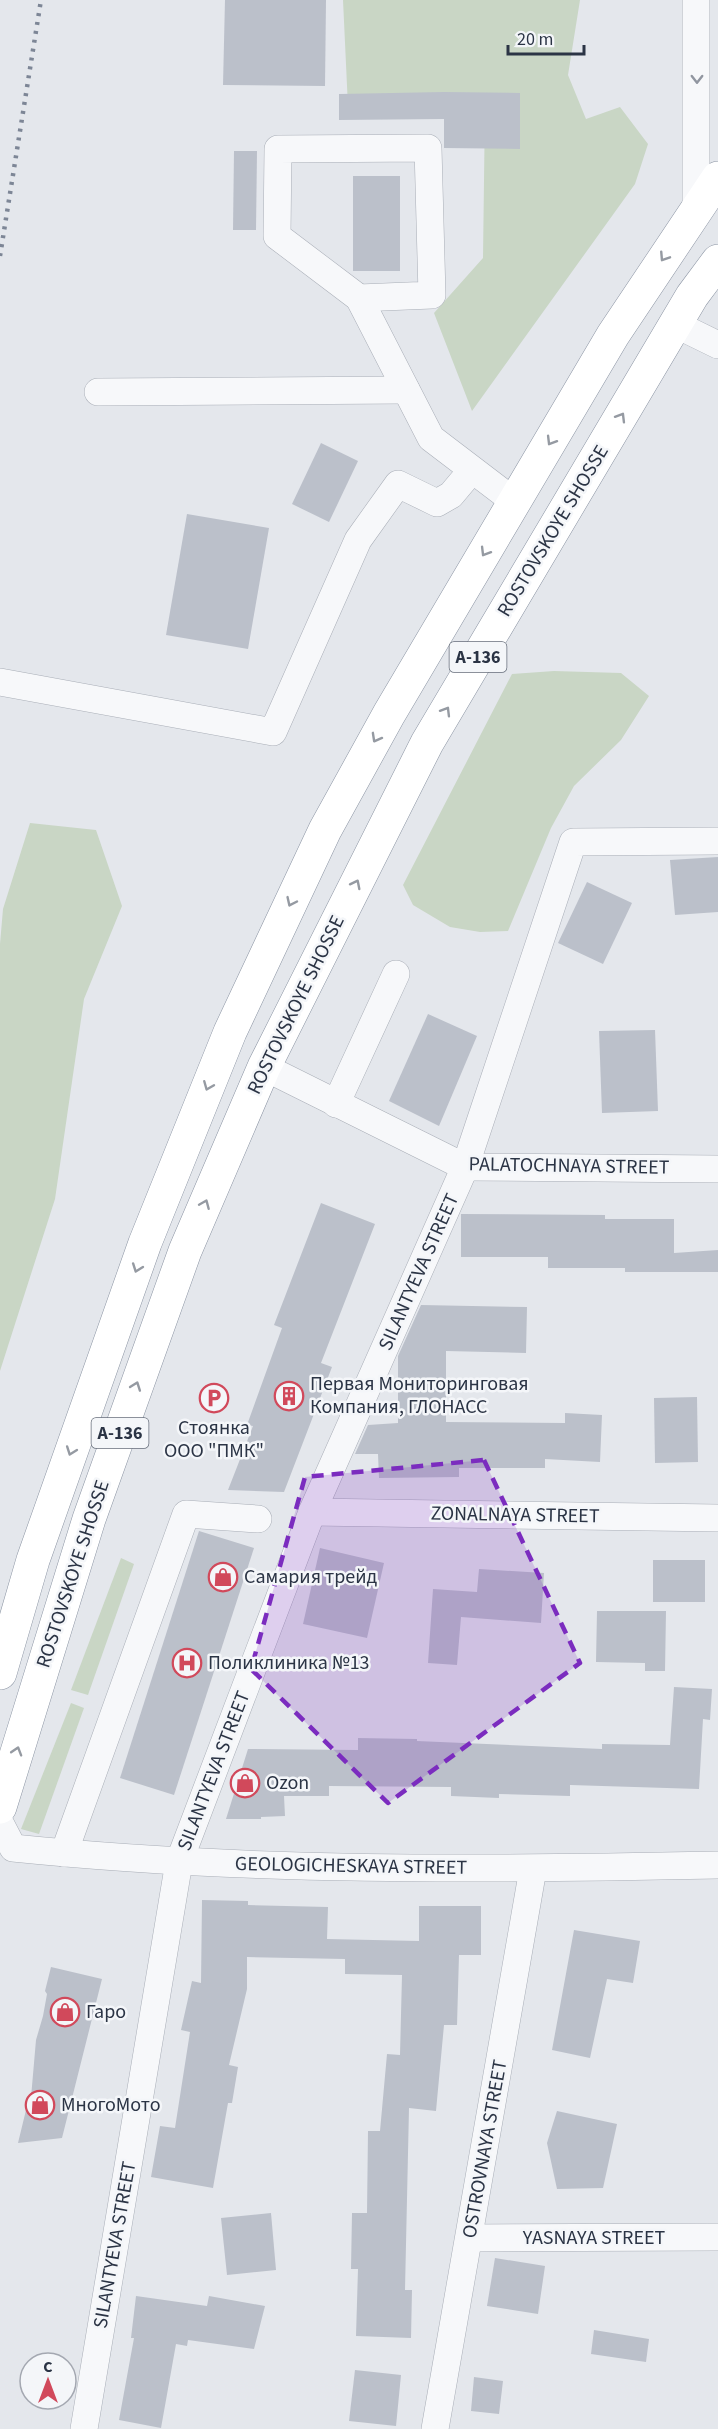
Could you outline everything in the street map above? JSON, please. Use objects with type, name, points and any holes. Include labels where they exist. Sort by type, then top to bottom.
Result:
[{"type":"highway","name":"ROSTOVSKOYE SHOSSE","points":[[0,1673],[33,1560],[146,1243],[230,1032],[325,831],[389,714],[613,335],[718,178]]},
{"type":"highway","name":"ROSTOVSKOYE SHOSSE","points":[[0,1807],[93,1508],[185,1251],[264,1067],[428,743],[675,324],[718,261]]},
{"type":"street","points":[[696,0],[696,208]]},
{"type":"street","points":[[359,298],[432,295],[428,148],[278,149],[277,236],[359,298],[431,438],[515,502]]},
{"type":"street","points":[[675,324],[718,345]]},
{"type":"street","points":[[98,392],[406,390]]},
{"type":"street","points":[[0,682],[273,732],[358,540],[398,484],[436,502],[451,495],[472,470]]},
{"type":"street","name":"SILANTYEVA STREET","points":[[84,2429],[179,1862],[312,1512],[465,1167],[573,843],[718,841]]},
{"type":"street","points":[[336,1104],[396,974]]},
{"type":"street","name":"PALATOCHNAYA STREET","points":[[264,1067],[465,1167],[718,1169]]},
{"type":"street","name":"ZONALNAYA STREET","points":[[312,1512],[718,1518]]},
{"type":"street","points":[[64,1853],[186,1514],[258,1519]]},
{"type":"street","name":"GEOLOGICHESKAYA STREET","points":[[0,1823],[13,1848],[179,1862],[533,1869],[718,1865]]},
{"type":"street","name":"OSTROVNAYA STREET","points":[[435,2429],[533,1869]]},
{"type":"street","name":"YASNAYA STREET","points":[[470,2238],[718,2237]]},
{"type":"highlighted area","points":[[484,1460],[580,1663],[388,1803],[251,1669],[305,1477]]},
{"type":"green space","points":[[343,0],[580,0],[568,75],[586,119],[620,107],[648,144],[635,184],[472,411],[434,313],[483,258],[485,104],[348,107]]},
{"type":"green space","points":[[554,671],[621,673],[649,696],[621,740],[574,786],[551,828],[508,931],[480,932],[450,927],[413,905],[403,885],[512,674]]},
{"type":"green space","points":[[30,823],[96,830],[122,906],[84,999],[55,1199],[0,1371],[0,944],[3,909]]},
{"type":"green space","points":[[121,1558],[134,1564],[88,1695],[71,1690]]},
{"type":"green space","points":[[71,1703],[84,1708],[39,1834],[21,1829]]},
{"type":"building","points":[[225,0],[326,0],[325,86],[223,85]]},
{"type":"building","points":[[520,93],[520,149],[444,148],[444,119],[339,120],[339,94]]},
{"type":"building","points":[[234,151],[257,151],[256,230],[233,230]]},
{"type":"building","points":[[353,176],[400,176],[400,271],[353,271]]},
{"type":"building","points":[[321,443],[358,461],[329,522],[292,504]]},
{"type":"building","points":[[187,514],[269,528],[248,649],[166,635]]},
{"type":"building","points":[[718,857],[718,912],[675,915],[670,860]]},
{"type":"building","points":[[587,882],[632,903],[603,964],[558,943]]},
{"type":"building","points":[[428,1014],[477,1036],[439,1126],[389,1101]]},
{"type":"building","points":[[655,1030],[658,1111],[602,1113],[599,1031]]},
{"type":"building","points":[[321,1203],[375,1224],[321,1363],[332,1367],[284,1492],[228,1490],[253,1426],[247,1425],[282,1328],[274,1325]]},
{"type":"building","points":[[461,1214],[605,1215],[605,1219],[674,1219],[674,1253],[718,1250],[718,1272],[625,1272],[625,1268],[548,1268],[548,1257],[461,1257]]},
{"type":"building","points":[[421,1305],[527,1307],[526,1353],[446,1351],[446,1422],[565,1423],[565,1413],[602,1415],[600,1462],[545,1459],[545,1468],[459,1468],[459,1477],[379,1478],[378,1454],[355,1454],[368,1425],[398,1423],[398,1356]]},
{"type":"building","points":[[697,1397],[698,1462],[655,1463],[654,1398]]},
{"type":"building","name":"Поликлиника №13","points":[[199,1531],[254,1548],[174,1795],[120,1778]]},
{"type":"building","points":[[320,1548],[384,1563],[367,1638],[303,1624]]},
{"type":"building","points":[[653,1560],[705,1560],[705,1602],[653,1602]]},
{"type":"building","points":[[479,1569],[544,1573],[541,1623],[461,1617],[457,1665],[428,1663],[433,1589],[477,1592]]},
{"type":"building","points":[[597,1611],[666,1611],[665,1671],[645,1671],[645,1663],[596,1662]]},
{"type":"building","points":[[674,1687],[712,1689],[710,1720],[703,1719],[699,1789],[570,1785],[570,1796],[499,1794],[499,1798],[451,1796],[451,1787],[329,1786],[329,1796],[284,1796],[285,1816],[226,1819],[248,1749],[358,1750],[358,1738],[602,1749],[602,1744],[670,1745]]},
{"type":"building","points":[[202,1900],[248,1901],[248,1905],[328,1907],[327,1939],[419,1941],[419,1906],[481,1906],[481,1955],[459,1955],[457,2025],[444,2025],[436,2111],[409,2108],[405,2290],[412,2290],[411,2338],[356,2336],[358,2269],[351,2269],[352,2213],[367,2213],[368,2131],[380,2131],[387,2054],[400,2055],[402,1975],[345,1974],[345,1959],[247,1957],[247,1989],[229,2065],[238,2067],[232,2103],[228,2103],[213,2188],[151,2177],[160,2126],[175,2128],[190,2032],[181,2030],[192,1981],[201,1983]]},
{"type":"building","points":[[574,1930],[640,1941],[633,1983],[607,1979],[590,2058],[552,2050]]},
{"type":"building","points":[[51,1967],[102,1979],[62,2138],[18,2143],[26,2110],[30,2109],[36,2040],[43,2016],[47,1994],[45,1991]]},
{"type":"building","points":[[557,2111],[617,2124],[603,2188],[557,2189],[547,2143]]},
{"type":"building","points":[[271,2213],[276,2270],[227,2275],[221,2218]]},
{"type":"building","points":[[495,2258],[545,2266],[538,2314],[487,2306]]},
{"type":"building","points":[[136,2296],[207,2306],[209,2296],[265,2306],[254,2349],[188,2340],[187,2346],[176,2344],[161,2428],[119,2420],[134,2338],[131,2338]]},
{"type":"building","points":[[594,2330],[649,2339],[646,2362],[591,2354]]},
{"type":"building","points":[[355,2370],[401,2375],[396,2426],[349,2421]]},
{"type":"building","points":[[474,2377],[503,2381],[499,2414],[471,2411]]},
{"type":"railway","points":[[0,256],[41,0]]},
{"type":"place","name":"Первая Мониторинговая Компания, ГЛОНАСС","points":[[289,1396]]},
{"type":"place","name":"Стоянка ООО \"ПМК\"","points":[[214,1398]]},
{"type":"place","name":"Самария трейд","points":[[223,1577]]},
{"type":"place","name":"Поликлиника №13","points":[[187,1663]]},
{"type":"place","name":"Ozon","points":[[245,1783]]},
{"type":"place","name":"Гаро","points":[[65,2012]]},
{"type":"place","name":"МногоМото","points":[[40,2105]]}]
